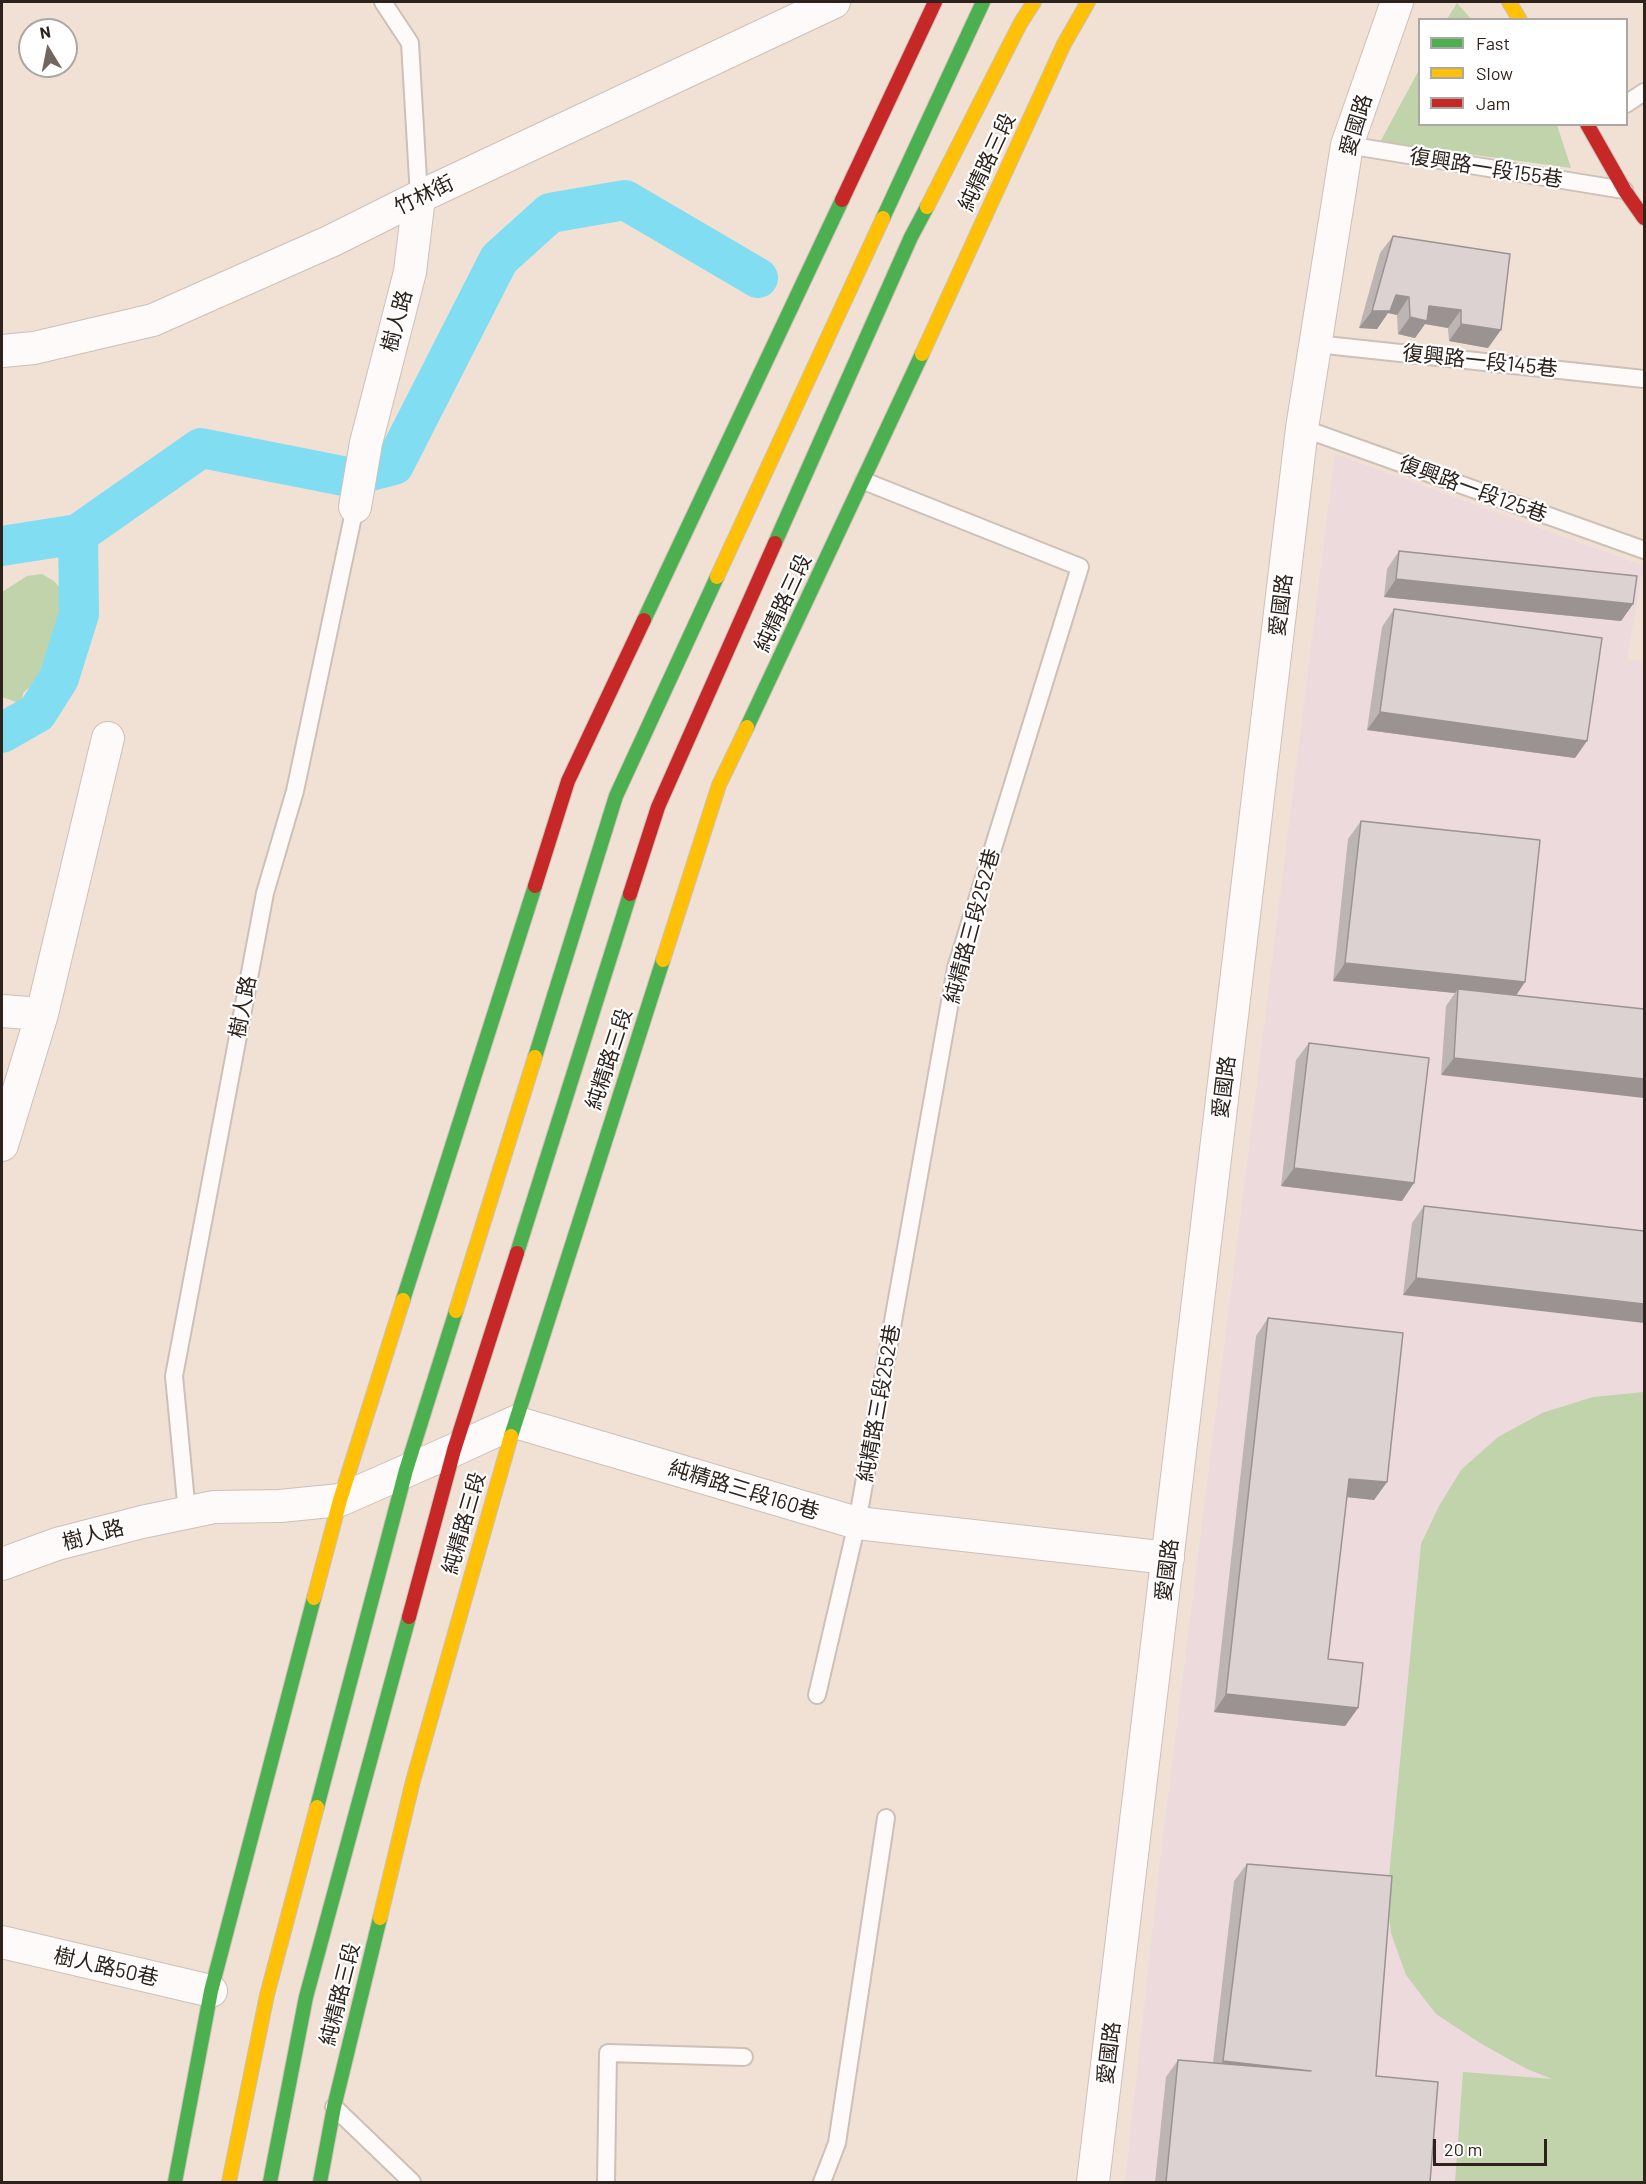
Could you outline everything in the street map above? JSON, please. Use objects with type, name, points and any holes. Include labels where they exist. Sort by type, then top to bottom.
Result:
[{"type":"main road","points":[[175,2182],[211,1992],[340,1500],[567,781],[935,2]]},
{"type":"main road","name":"純精路三段","points":[[270,2182],[306,1997],[454,1450],[658,807],[911,237],[1020,24],[1034,2]]},
{"type":"main road","name":"純精路三段","points":[[320,2182],[334,2107],[413,1781],[515,1422],[719,785],[864,481],[1060,42],[1088,2]]},
{"type":"main road","points":[[1509,2],[1519,18]]},
{"type":"main road","points":[[229,2182],[267,1995],[406,1470],[615,796],[984,7],[964,3]]},
{"type":"main road","points":[[1590,126],[1625,191],[1644,218]]},
{"type":"street","name":"竹林街","points":[[2,351],[34,348],[153,320],[331,241],[419,197],[834,2]]},
{"type":"street","name":"愛國路","points":[[1093,2182],[1302,428],[1347,145],[1397,2]]},
{"type":"street","name":"樹人路","points":[[355,507],[366,443],[410,272],[419,197]]},
{"type":"street","points":[[2,1145],[42,1014],[108,738]]},
{"type":"street","points":[[2,1011],[42,1014]]},
{"type":"street","points":[[340,1500],[515,1422]]},
{"type":"street","name":"純精路三段160巷","points":[[515,1422],[857,1523],[1168,1558]]},
{"type":"street","name":"樹人路","points":[[2,1564],[57,1544],[142,1522],[214,1507],[280,1506],[340,1500]]},
{"type":"street","name":"樹人路50巷","points":[[2,1942],[211,1992]]},
{"type":"lane","points":[[383,2],[410,43],[419,197]]},
{"type":"lane","points":[[1628,103],[1644,92]]},
{"type":"lane","name":"復興路一段155巷","points":[[1347,145],[1625,191]]},
{"type":"lane","name":"復興路一段145巷","points":[[1316,344],[1644,378]]},
{"type":"lane","name":"復興路一段125巷","points":[[1302,428],[1644,550]]},
{"type":"lane","name":"純精路三段252巷","points":[[857,1523],[956,968],[1080,567],[864,481]]},
{"type":"lane","name":"樹人路","points":[[187,1513],[174,1376],[265,893],[295,791],[355,507]]},
{"type":"lane","points":[[817,1695],[857,1523]]},
{"type":"lane","points":[[822,2182],[837,2143],[886,1818]]},
{"type":"lane","points":[[606,2182],[608,2053],[744,2057]]},
{"type":"lane","points":[[334,2107],[412,2182]]},
{"type":"shaded area","points":[[1335,454],[1644,566],[1627,659],[1644,661],[1644,2182],[1125,2182],[1160,1862]]},
{"type":"green space","points":[[1457,3],[1470,18],[1448,18]]},
{"type":"green space","points":[[1418,72],[1418,126],[1557,126],[1571,168],[1380,142]]},
{"type":"green space","points":[[42,574],[54,581],[64,593],[67,604],[52,661],[43,675],[23,693],[22,704],[2,697],[2,592],[27,576]]},
{"type":"green space","points":[[1644,1392],[1644,2182],[1455,2182],[1463,2072],[1552,2079],[1525,2068],[1480,2043],[1436,2014],[1406,1975],[1391,1933],[1387,1897],[1421,1544],[1439,1506],[1461,1470],[1498,1437],[1542,1413],[1593,1397]]},
{"type":"building","points":[[1393,236],[1510,254],[1501,330],[1461,324],[1461,310],[1429,306],[1427,321],[1410,317],[1409,297],[1396,295],[1390,311],[1372,311]]},
{"type":"building","points":[[1399,551],[1637,576],[1633,604],[1396,579]]},
{"type":"building","points":[[1394,609],[1602,638],[1587,741],[1380,712]]},
{"type":"building","points":[[1361,821],[1540,840],[1525,982],[1345,963]]},
{"type":"building","points":[[1458,989],[1644,1009],[1644,1079],[1454,1058]]},
{"type":"building","points":[[1309,1043],[1429,1058],[1414,1183],[1294,1168]]},
{"type":"building","points":[[1424,1206],[1644,1231],[1644,1304],[1416,1278]]},
{"type":"building","points":[[1268,1318],[1403,1333],[1387,1482],[1349,1479],[1328,1659],[1363,1663],[1358,1708],[1226,1694]]},
{"type":"building","points":[[1247,1864],[1392,1876],[1376,2076],[1438,2082],[1430,2182],[1166,2182],[1178,2060],[1311,2071],[1223,2061]]},
{"type":"waterway","points":[[2,733],[37,713],[59,678],[79,614],[78,534],[201,448],[348,477],[394,465],[499,259],[550,213],[625,200],[758,278]]},
{"type":"waterway","points":[[2,546],[78,534]]},
{"type":"traffic: fast","points":[[883,218],[983,2]]},
{"type":"traffic: fast","points":[[644,620],[842,200]]},
{"type":"traffic: fast","points":[[775,543],[911,237],[927,207]]},
{"type":"traffic: fast","points":[[747,727],[922,354]]},
{"type":"traffic: fast","points":[[535,1057],[616,796],[717,577]]},
{"type":"traffic: fast","points":[[403,1300],[535,886]]},
{"type":"traffic: fast","points":[[517,1253],[630,894]]},
{"type":"traffic: fast","points":[[511,1436],[663,960]]},
{"type":"traffic: fast","points":[[317,1807],[406,1470],[456,1311]]},
{"type":"traffic: fast","points":[[175,2182],[211,1991],[314,1598]]},
{"type":"traffic: fast","points":[[270,2182],[306,1997],[409,1617]]},
{"type":"traffic: fast","points":[[320,2182],[334,2107],[380,1918]]},
{"type":"traffic: slow","points":[[927,207],[1020,24],[1034,2]]},
{"type":"traffic: slow","points":[[922,354],[1064,44],[1088,2]]},
{"type":"traffic: slow","points":[[1509,2],[1519,18]]},
{"type":"traffic: slow","points":[[717,577],[883,218]]},
{"type":"traffic: slow","points":[[663,960],[719,785],[747,727]]},
{"type":"traffic: slow","points":[[456,1311],[535,1057]]},
{"type":"traffic: slow","points":[[314,1598],[340,1500],[403,1300]]},
{"type":"traffic: slow","points":[[380,1918],[413,1781],[511,1436]]},
{"type":"traffic: slow","points":[[229,2182],[267,1995],[317,1807]]},
{"type":"traffic: jam","points":[[842,200],[935,2]]},
{"type":"traffic: jam","points":[[1588,126],[1625,191],[1644,218]]},
{"type":"traffic: jam","points":[[630,894],[658,807],[775,543]]},
{"type":"traffic: jam","points":[[535,886],[568,781],[644,620]]},
{"type":"traffic: jam","points":[[409,1617],[454,1450],[517,1253]]}]
